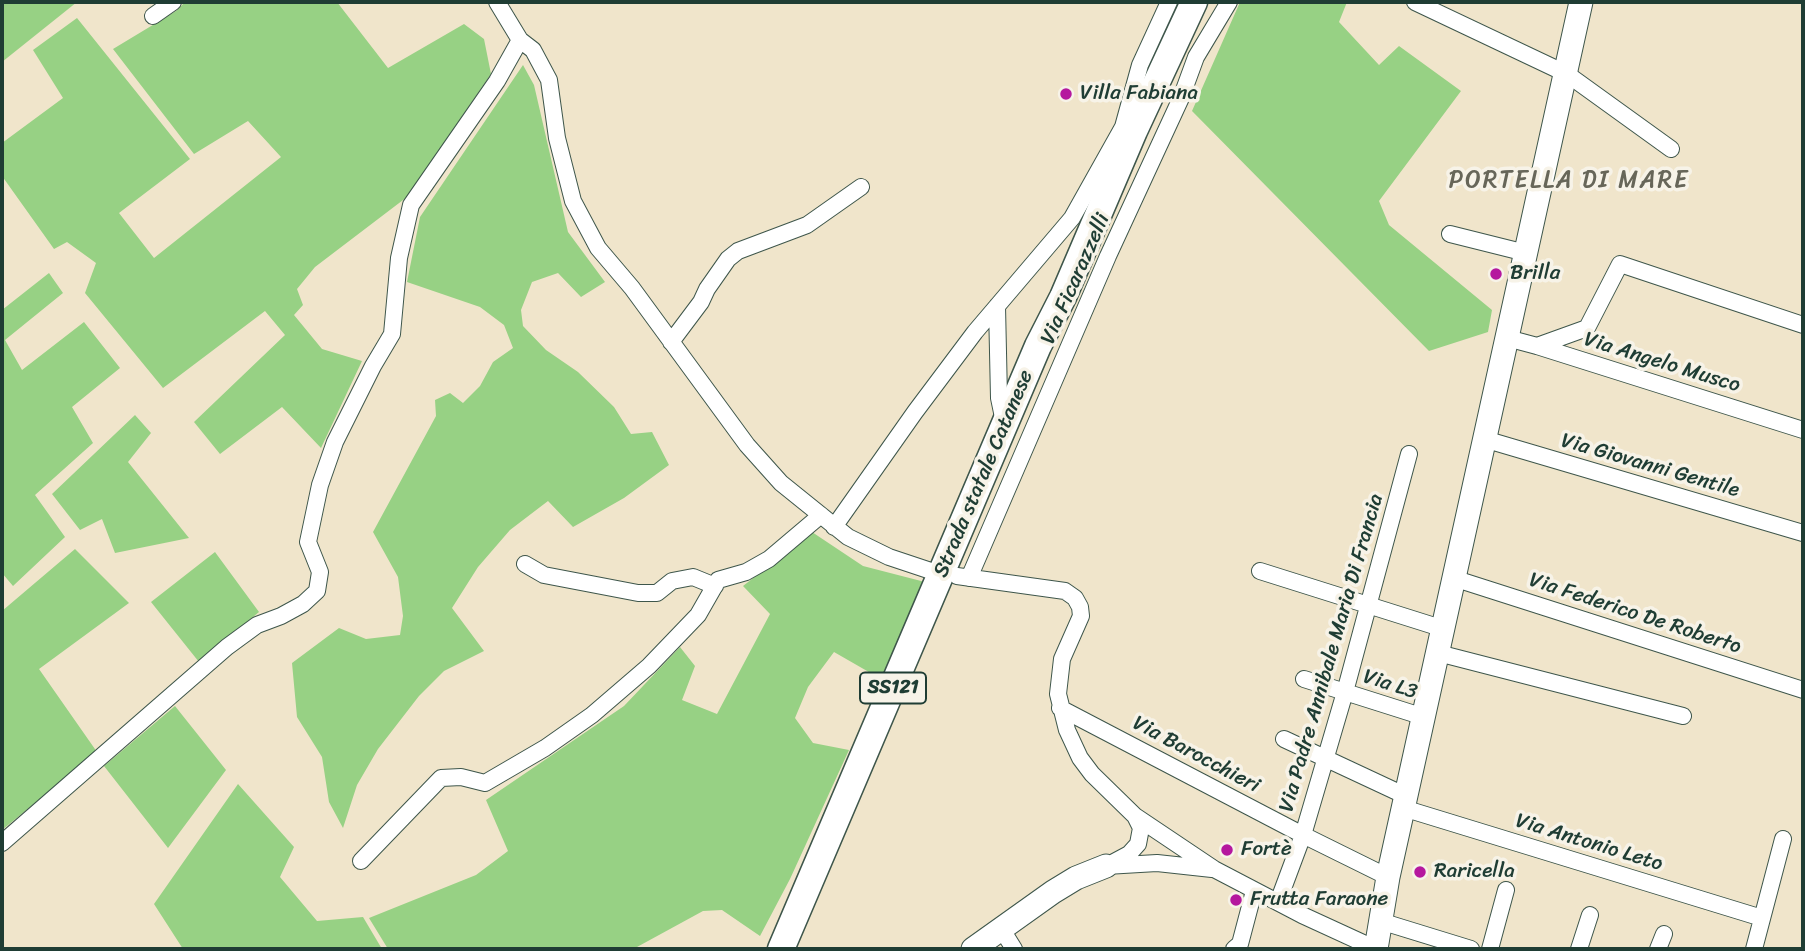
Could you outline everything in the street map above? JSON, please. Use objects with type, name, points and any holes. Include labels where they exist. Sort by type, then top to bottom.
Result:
[{"type":"main road","name":"Strada statale Catanese","points":[[781,949],[1038,346],[1096,251],[1134,131],[1194,2]]},
{"type":"main road","points":[[1376,949],[1404,802],[1581,2]]},
{"type":"main road","points":[[973,949],[1053,892],[1076,878],[1106,866]]},
{"type":"street","points":[[153,16],[173,2]]},
{"type":"street","points":[[497,2],[520,40],[533,50],[549,80],[557,138],[573,201],[598,248],[632,288],[747,445],[781,483],[848,537],[888,557],[931,571]]},
{"type":"street","points":[[834,527],[915,412],[997,306],[1072,218],[1123,127],[1140,65],[1169,2]]},
{"type":"street","name":"Via Ficarazzelli","points":[[1060,708],[1059,669],[1081,616],[1075,598],[1065,591],[963,577],[1096,251],[1181,98],[1196,57],[1229,2]]},
{"type":"street","points":[[1415,2],[1566,74],[1671,149]]},
{"type":"street","points":[[2,842],[227,647],[257,625],[282,617],[303,604],[317,591],[320,572],[308,542],[320,485],[335,442],[392,334],[399,258],[411,205],[498,81],[520,40]]},
{"type":"street","points":[[671,342],[728,259],[738,251],[807,225],[861,187]]},
{"type":"street","points":[[1450,234],[1526,253]]},
{"type":"street","points":[[1537,346],[1587,328],[1620,264],[1803,325]]},
{"type":"street","points":[[997,306],[999,398],[1004,426]]},
{"type":"street","name":"Via Angelo Musco","points":[[1507,338],[1803,430]]},
{"type":"street","name":"Via Giovanni Gentile","points":[[1484,439],[1803,533]]},
{"type":"street","name":"Via Padre Annibale Maria Di Francia","points":[[1278,902],[1303,835],[1345,692],[1409,454]]},
{"type":"street","points":[[361,861],[442,778],[461,777],[485,783],[545,748],[592,715],[649,666],[698,615],[718,580],[746,572],[769,559],[821,515]]},
{"type":"street","points":[[524,564],[544,575],[638,593],[657,593],[672,581],[692,577],[715,586]]},
{"type":"street","points":[[1260,571],[1444,629]]},
{"type":"street","name":"Via Federico De Roberto","points":[[1453,578],[1803,690]]},
{"type":"street","points":[[1438,653],[1683,716]]},
{"type":"street","name":"Via L3","points":[[1304,679],[1424,717]]},
{"type":"street","points":[[1060,708],[1080,758],[1092,774],[1135,816],[1214,869],[1376,949]]},
{"type":"street","name":"Via Barocchieri","points":[[1060,708],[1388,877]]},
{"type":"street","name":"Via Antonio Leto","points":[[1284,739],[1404,802],[1762,918]]},
{"type":"street","points":[[1135,816],[1141,828],[1137,855],[1142,863]]},
{"type":"street","points":[[1106,866],[1129,854],[1138,844],[1163,836]]},
{"type":"street","points":[[1754,949],[1783,839]]},
{"type":"street","points":[[1106,866],[1142,863],[1214,869]]},
{"type":"street","points":[[1490,949],[1506,890]]},
{"type":"street","points":[[1234,949],[1240,944],[1254,891]]},
{"type":"street","points":[[1579,949],[1590,915]]},
{"type":"street","points":[[1380,921],[1471,949]]},
{"type":"street","points":[[1001,928],[1014,949]]},
{"type":"green space","points":[[2,2],[77,2],[2,62]]},
{"type":"green space","points":[[185,2],[337,2],[388,68],[464,24],[484,39],[491,74],[407,197],[315,267],[297,289],[303,305],[294,315],[322,349],[362,361],[321,448],[282,407],[220,454],[194,422],[285,335],[265,311],[163,388],[85,293],[96,263],[67,242],[54,249],[2,176],[2,143],[63,98],[33,50],[77,18],[190,159],[119,213],[154,258],[281,157],[248,121],[194,154],[113,49],[176,11]]},
{"type":"green space","points":[[1240,2],[1347,2],[1339,22],[1379,65],[1399,46],[1461,91],[1379,201],[1389,225],[1492,310],[1488,332],[1429,351],[1192,111]]},
{"type":"green space","points":[[523,65],[534,85],[568,232],[605,282],[581,297],[558,273],[532,282],[521,310],[523,326],[546,350],[578,372],[614,407],[631,434],[652,432],[669,465],[624,498],[573,527],[548,501],[510,530],[478,567],[452,608],[484,651],[444,671],[419,696],[378,749],[357,785],[343,828],[329,802],[322,757],[297,717],[292,663],[339,628],[366,639],[400,635],[403,616],[398,577],[373,532],[436,416],[435,400],[450,393],[463,403],[480,386],[493,362],[513,348],[504,325],[480,307],[407,282],[420,217]]},
{"type":"green space","points":[[49,273],[63,293],[5,340],[22,370],[84,322],[120,368],[72,407],[93,443],[35,495],[65,537],[13,586],[2,573],[2,310]]},
{"type":"green space","points":[[135,415],[151,433],[128,462],[189,538],[115,553],[102,519],[80,530],[52,494]]},
{"type":"green space","points":[[812,532],[863,566],[925,582],[881,679],[834,652],[808,687],[795,718],[813,743],[849,750],[790,879],[760,936],[722,910],[703,911],[637,949],[388,949],[369,918],[476,875],[508,851],[486,800],[624,706],[680,647],[695,666],[682,700],[717,714],[770,614],[743,586]]},
{"type":"green space","points":[[75,549],[129,603],[39,669],[97,752],[2,830],[2,611]]},
{"type":"green space","points":[[215,552],[259,612],[199,662],[151,602]]},
{"type":"green space","points":[[175,706],[226,770],[168,848],[104,766]]},
{"type":"green space","points":[[238,784],[294,847],[280,877],[317,921],[363,917],[382,949],[183,949],[154,904]]},
{"type":"place","name":"Villa Fabiana","points":[[1066,94]]},
{"type":"place","name":"Brilla","points":[[1496,274]]},
{"type":"place","name":"Fortè","points":[[1227,850]]},
{"type":"place","name":"Raricella","points":[[1420,872]]},
{"type":"place","name":"Frutta Faraone","points":[[1236,900]]},
{"type":"district","name":"PORTELLA DI MARE","points":[[1569,181]]}]
